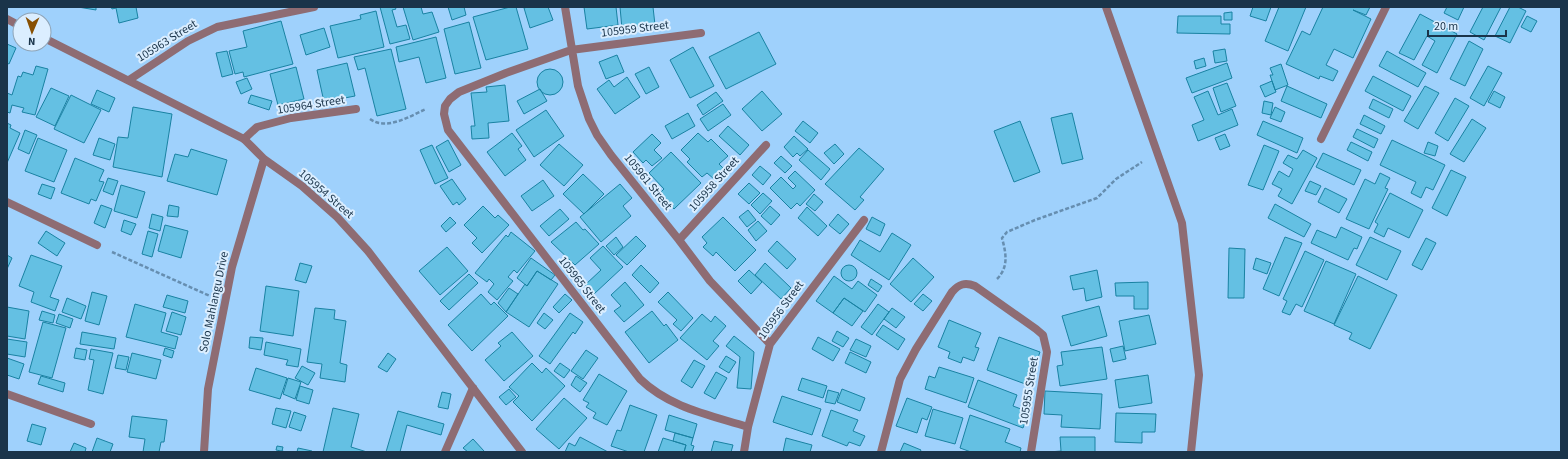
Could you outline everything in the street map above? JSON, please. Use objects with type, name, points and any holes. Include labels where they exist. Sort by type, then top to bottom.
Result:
[{"type":"street","name":"105963 Street","points":[[129,80],[188,41],[217,27],[314,7]]},
{"type":"street","name":"105961 Street","points":[[565,7],[578,86],[588,119],[597,135],[710,281],[770,344]]},
{"type":"street","points":[[1106,7],[1159,154],[1182,223],[1198,375],[1191,452]]},
{"type":"street","points":[[1321,139],[1386,7]]},
{"type":"street","name":"105959 Street","points":[[571,50],[701,33]]},
{"type":"street","name":"105954 Street","points":[[52,42],[244,139],[264,159],[302,186],[337,217],[368,251],[522,452]]},
{"type":"street","points":[[448,102],[459,92],[571,50]]},
{"type":"street","name":"105965 Street","points":[[448,102],[445,122],[448,130],[640,379],[651,389],[674,403],[748,427]]},
{"type":"street","name":"105964 Street","points":[[244,139],[256,128],[291,118],[356,109]]},
{"type":"street","name":"105958 Street","points":[[679,240],[766,145]]},
{"type":"street","name":"Solo Mahlangu Drive","points":[[204,452],[208,390],[232,267],[264,159]]},
{"type":"street","points":[[7,202],[97,245]]},
{"type":"street","name":"105956 Street","points":[[744,452],[748,427],[770,344],[864,220]]},
{"type":"street","name":"105955 Street","points":[[881,452],[893,400],[906,365],[952,292],[957,286],[963,284],[975,286],[984,292],[1036,329],[1046,343],[1046,363],[1032,452]]},
{"type":"street","points":[[446,452],[473,388]]},
{"type":"street","points":[[7,394],[91,424]]},
{"type":"path","name":"105964 Street","points":[[356,109],[375,123],[392,124],[448,102]]},
{"type":"path","points":[[984,292],[1002,275],[1006,264],[1006,254],[1002,238],[1007,232],[1035,220],[1097,198],[1129,170],[1159,154]]},
{"type":"path","points":[[97,245],[225,303]]},
{"type":"building","points":[[78,7],[96,7],[96,10]]},
{"type":"building","points":[[111,7],[136,7],[138,18],[119,23],[116,8],[112,9]]},
{"type":"building","points":[[380,7],[395,7],[396,9],[392,10],[397,27],[406,25],[410,39],[390,44]]},
{"type":"building","points":[[403,7],[421,7],[423,14],[432,12],[439,32],[413,40]]},
{"type":"building","points":[[448,7],[464,7],[466,15],[452,20]]},
{"type":"building","points":[[510,7],[516,7],[528,49],[486,60],[473,17]]},
{"type":"building","points":[[548,7],[553,20],[530,28],[524,8]]},
{"type":"building","points":[[584,7],[616,7],[618,25],[587,29]]},
{"type":"building","points":[[620,7],[653,7],[655,25],[622,29]]},
{"type":"building","points":[[1253,7],[1271,7],[1266,21],[1250,16]]},
{"type":"building","points":[[1279,7],[1306,7],[1288,51],[1265,41]]},
{"type":"building","points":[[1323,7],[1370,7],[1366,15],[1353,10],[1371,19],[1353,58],[1334,49],[1326,65],[1338,71],[1333,81],[1320,76],[1319,79],[1286,64],[1302,31],[1310,35]]},
{"type":"building","points":[[1447,7],[1464,7],[1458,20],[1444,13]]},
{"type":"building","points":[[1483,7],[1501,7],[1484,40],[1470,32]]},
{"type":"building","points":[[1510,7],[1518,7],[1526,11],[1510,43],[1495,36]]},
{"type":"building","points":[[376,11],[384,47],[338,58],[330,26],[361,19],[360,15]]},
{"type":"building","points":[[1232,12],[1232,20],[1224,20],[1224,13]]},
{"type":"building","points":[[1420,14],[1457,34],[1437,73],[1422,65],[1435,41],[1427,36],[1414,60],[1399,53]]},
{"type":"building","points":[[1178,16],[1221,16],[1221,24],[1230,24],[1230,34],[1177,33]]},
{"type":"building","points":[[1527,16],[1537,21],[1531,32],[1521,27]]},
{"type":"building","points":[[281,21],[293,64],[244,77],[243,72],[235,74],[229,51],[247,47],[243,31]]},
{"type":"building","points":[[469,22],[481,68],[455,74],[444,29]]},
{"type":"building","points":[[324,28],[330,47],[306,55],[300,35]]},
{"type":"building","points":[[759,32],[776,64],[726,89],[709,57]]},
{"type":"building","points":[[436,37],[446,78],[426,83],[419,57],[399,62],[396,47]]},
{"type":"building","points":[[1469,41],[1483,49],[1465,86],[1450,79]]},
{"type":"building","points":[[7,44],[12,46],[12,52],[14,52],[9,64],[7,63]]},
{"type":"building","points":[[693,47],[714,86],[690,98],[670,60]]},
{"type":"building","points":[[391,49],[406,109],[377,116],[365,68],[358,70],[354,57]]},
{"type":"building","points":[[1225,49],[1227,61],[1215,63],[1213,51]]},
{"type":"building","points":[[227,51],[233,74],[222,77],[216,53]]},
{"type":"building","points":[[1387,51],[1426,73],[1418,87],[1379,66]]},
{"type":"building","points":[[617,55],[624,72],[606,79],[599,62]]},
{"type":"building","points":[[1204,58],[1206,66],[1196,69],[1194,61]]},
{"type":"building","points":[[347,63],[355,96],[324,102],[317,70]]},
{"type":"building","points":[[1227,63],[1232,78],[1192,93],[1186,78]]},
{"type":"building","points":[[1281,64],[1288,85],[1275,90],[1270,75],[1273,75],[1270,68]]},
{"type":"building","points":[[36,66],[48,69],[35,115],[22,112],[24,108],[12,105],[10,113],[7,112],[7,93],[12,95],[18,76],[21,77],[23,72],[33,75]]},
{"type":"building","points":[[1488,66],[1502,73],[1484,106],[1470,98]]},
{"type":"building","points":[[296,67],[304,99],[278,105],[270,74]]},
{"type":"building","points":[[649,67],[659,87],[646,94],[635,74]]},
{"type":"building","points":[[550,69],[559,73],[563,82],[559,91],[550,95],[541,91],[537,82],[541,73]]},
{"type":"building","points":[[1373,76],[1411,96],[1403,111],[1365,91]]},
{"type":"building","points":[[627,77],[640,97],[615,114],[597,89],[609,80],[614,87]]},
{"type":"building","points":[[247,78],[252,89],[241,94],[236,82]]},
{"type":"building","points":[[1272,81],[1276,92],[1265,97],[1260,86]]},
{"type":"building","points":[[1227,83],[1236,106],[1221,112],[1213,88]]},
{"type":"building","points":[[505,85],[509,121],[488,123],[489,138],[472,139],[471,126],[475,126],[471,93],[487,92],[486,87]]},
{"type":"building","points":[[1287,86],[1327,104],[1321,118],[1281,101]]},
{"type":"building","points":[[1425,86],[1439,93],[1418,129],[1404,121]]},
{"type":"building","points":[[51,88],[69,96],[55,126],[36,117]]},
{"type":"building","points":[[540,89],[547,101],[524,114],[517,101]]},
{"type":"building","points":[[97,90],[115,98],[109,112],[91,104]]},
{"type":"building","points":[[762,91],[782,114],[762,131],[742,109]]},
{"type":"building","points":[[1208,91],[1218,115],[1232,109],[1238,125],[1198,141],[1192,125],[1204,120],[1194,97]]},
{"type":"building","points":[[1494,91],[1505,97],[1500,108],[1488,102]]},
{"type":"building","points":[[716,92],[723,101],[703,115],[697,105]]},
{"type":"building","points":[[71,95],[101,110],[84,143],[54,129]]},
{"type":"building","points":[[251,95],[272,101],[269,110],[248,103]]},
{"type":"building","points":[[1455,98],[1469,106],[1448,141],[1435,133]]},
{"type":"building","points":[[1373,99],[1393,109],[1389,118],[1369,108]]},
{"type":"building","points":[[1264,101],[1273,103],[1271,115],[1262,113]]},
{"type":"building","points":[[723,104],[731,115],[708,131],[700,119]]},
{"type":"building","points":[[133,107],[172,114],[162,177],[113,167],[118,137],[128,138]]},
{"type":"building","points":[[1275,107],[1285,112],[1281,122],[1270,118]]},
{"type":"building","points":[[546,110],[564,136],[534,157],[516,130]]},
{"type":"building","points":[[688,113],[695,126],[672,139],[665,126]]},
{"type":"building","points":[[1072,113],[1083,159],[1062,164],[1051,118]]},
{"type":"building","points":[[1364,115],[1385,126],[1381,134],[1360,124]]},
{"type":"building","points":[[1472,119],[1486,128],[1464,162],[1450,154]]},
{"type":"building","points":[[803,121],[818,133],[810,143],[795,131]]},
{"type":"building","points":[[1020,121],[1040,172],[1014,182],[994,131]]},
{"type":"building","points":[[1263,121],[1303,138],[1297,153],[1257,135]]},
{"type":"building","points":[[7,123],[11,125],[10,128],[20,133],[7,163]]},
{"type":"building","points":[[728,126],[749,145],[740,155],[719,136]]},
{"type":"building","points":[[1357,129],[1378,139],[1374,148],[1353,137]]},
{"type":"building","points":[[25,130],[37,135],[29,154],[18,149]]},
{"type":"building","points":[[512,133],[522,146],[518,149],[526,160],[505,176],[487,152]]},
{"type":"building","points":[[698,133],[708,142],[711,139],[728,156],[719,164],[724,169],[714,179],[707,173],[702,177],[687,162],[690,159],[681,150]]},
{"type":"building","points":[[652,134],[661,143],[654,150],[662,158],[652,166],[646,160],[643,163],[633,152]]},
{"type":"building","points":[[1225,134],[1230,146],[1220,150],[1215,138]]},
{"type":"building","points":[[794,136],[808,149],[800,156],[797,153],[793,157],[784,147]]},
{"type":"building","points":[[38,138],[67,150],[54,182],[25,171]]},
{"type":"building","points":[[99,138],[115,144],[110,160],[93,155]]},
{"type":"building","points":[[448,140],[461,165],[449,172],[436,147]]},
{"type":"building","points":[[1392,140],[1445,165],[1433,190],[1426,187],[1421,198],[1411,193],[1416,182],[1380,165]]},
{"type":"building","points":[[1351,142],[1372,152],[1368,161],[1347,150]]},
{"type":"building","points":[[1428,142],[1438,146],[1435,156],[1424,153]]},
{"type":"building","points":[[559,144],[583,165],[564,186],[540,165]]},
{"type":"building","points":[[835,144],[844,154],[834,164],[824,153]]},
{"type":"building","points":[[432,145],[448,178],[435,184],[420,150]]},
{"type":"building","points":[[1264,145],[1279,151],[1263,190],[1248,185]]},
{"type":"building","points":[[859,148],[884,169],[860,197],[864,200],[855,210],[825,184]]},
{"type":"building","points":[[191,149],[227,160],[217,195],[167,181],[175,154],[188,157]]},
{"type":"building","points":[[808,150],[830,169],[821,180],[799,160]]},
{"type":"building","points":[[1303,150],[1317,158],[1292,204],[1278,196],[1282,189],[1272,184],[1279,171],[1289,177],[1293,169],[1283,163],[1288,155],[1297,159]]},
{"type":"building","points":[[671,152],[701,183],[674,209],[660,193],[664,189],[649,173]]},
{"type":"building","points":[[1323,153],[1361,170],[1354,185],[1316,167]]},
{"type":"building","points":[[781,156],[792,166],[785,173],[774,163]]},
{"type":"building","points":[[75,158],[104,170],[99,181],[104,182],[96,201],[91,199],[89,204],[61,193]]},
{"type":"building","points":[[760,166],[771,175],[763,185],[752,175]]},
{"type":"building","points":[[1451,170],[1466,177],[1447,216],[1432,208]]},
{"type":"building","points":[[795,171],[815,190],[800,206],[797,203],[791,209],[770,188],[781,177],[793,189],[796,186],[788,178]]},
{"type":"building","points":[[1380,173],[1390,178],[1385,188],[1388,189],[1369,229],[1346,219],[1365,179],[1375,184]]},
{"type":"building","points":[[583,174],[604,194],[584,214],[563,194]]},
{"type":"building","points":[[108,178],[118,181],[113,195],[103,191]]},
{"type":"building","points":[[452,179],[466,199],[459,205],[457,202],[453,205],[440,186]]},
{"type":"building","points":[[543,180],[554,196],[532,211],[521,196]]},
{"type":"building","points":[[1310,181],[1321,186],[1316,195],[1305,191]]},
{"type":"building","points":[[749,183],[760,193],[749,204],[738,194]]},
{"type":"building","points":[[42,184],[55,188],[51,199],[38,194]]},
{"type":"building","points":[[620,184],[632,198],[623,206],[631,216],[601,242],[580,217]]},
{"type":"building","points":[[121,185],[145,192],[137,218],[114,211]]},
{"type":"building","points":[[1325,188],[1347,199],[1339,213],[1318,202]]},
{"type":"building","points":[[763,193],[772,201],[760,214],[751,205]]},
{"type":"building","points":[[1390,193],[1423,210],[1409,238],[1388,228],[1384,237],[1374,232],[1378,224],[1375,222]]},
{"type":"building","points":[[814,194],[823,202],[815,211],[806,204]]},
{"type":"building","points":[[1275,204],[1311,224],[1304,237],[1268,218]]},
{"type":"building","points":[[101,205],[112,209],[105,228],[94,223]]},
{"type":"building","points":[[169,205],[179,207],[178,217],[167,216]]},
{"type":"building","points":[[483,206],[495,218],[498,215],[509,225],[482,253],[472,243],[477,238],[464,225]]},
{"type":"building","points":[[770,206],[780,215],[771,225],[761,216]]},
{"type":"building","points":[[807,207],[827,226],[818,236],[798,218]]},
{"type":"building","points":[[560,209],[569,219],[549,236],[540,226]]},
{"type":"building","points":[[748,210],[756,220],[747,227],[739,217]]},
{"type":"building","points":[[152,214],[163,217],[160,231],[149,228]]},
{"type":"building","points":[[838,214],[849,224],[840,234],[829,225]]},
{"type":"building","points":[[450,217],[456,223],[446,232],[441,226]]},
{"type":"building","points":[[723,217],[756,250],[735,271],[716,252],[713,256],[703,247],[707,243],[702,237]]},
{"type":"building","points":[[872,217],[885,224],[880,236],[866,229]]},
{"type":"building","points":[[124,220],[136,224],[131,235],[121,231]]},
{"type":"building","points":[[758,221],[767,231],[756,241],[748,230]]},
{"type":"building","points":[[576,222],[599,244],[575,265],[551,242]]},
{"type":"building","points":[[165,225],[188,231],[181,258],[158,251]]},
{"type":"building","points":[[1341,227],[1362,237],[1357,249],[1354,248],[1348,260],[1311,243],[1317,230],[1336,238]]},
{"type":"building","points":[[46,231],[65,243],[57,256],[38,243]]},
{"type":"building","points":[[148,231],[158,234],[152,257],[142,254]]},
{"type":"building","points":[[511,232],[535,251],[517,273],[514,270],[508,277],[513,281],[497,300],[488,292],[494,284],[489,279],[487,282],[475,273],[506,235],[508,237]]},
{"type":"building","points":[[892,233],[911,245],[889,280],[851,255],[860,240],[880,252]]},
{"type":"building","points":[[636,236],[646,246],[627,265],[616,255]]},
{"type":"building","points":[[616,237],[623,247],[614,255],[606,246]]},
{"type":"building","points":[[1285,237],[1302,243],[1279,296],[1263,289]]},
{"type":"building","points":[[1370,237],[1401,251],[1387,280],[1356,265]]},
{"type":"building","points":[[1426,238],[1436,243],[1422,270],[1412,265]]},
{"type":"building","points":[[777,241],[796,259],[787,269],[768,251]]},
{"type":"building","points":[[603,246],[623,267],[594,294],[585,285],[601,270],[590,258]]},
{"type":"building","points":[[447,247],[468,271],[440,295],[419,271]]},
{"type":"building","points":[[1229,248],[1245,249],[1244,298],[1228,298]]},
{"type":"building","points":[[1305,251],[1324,260],[1302,307],[1296,304],[1290,315],[1282,312],[1287,301],[1283,299]]},
{"type":"building","points":[[7,255],[12,258],[7,269]]},
{"type":"building","points":[[31,255],[62,266],[50,297],[59,300],[55,311],[31,302],[34,292],[19,286]]},
{"type":"building","points":[[531,258],[555,275],[551,280],[537,271],[527,286],[517,278]]},
{"type":"building","points":[[913,258],[934,277],[911,302],[890,284]]},
{"type":"building","points":[[1256,258],[1271,263],[1267,274],[1253,269]]},
{"type":"building","points":[[1326,261],[1356,274],[1334,324],[1304,311]]},
{"type":"building","points":[[300,263],[312,266],[306,283],[295,280]]},
{"type":"building","points":[[765,263],[791,288],[781,299],[755,275]]},
{"type":"building","points":[[641,265],[659,283],[650,293],[632,275]]},
{"type":"building","points":[[849,265],[855,267],[857,273],[855,279],[849,281],[843,279],[841,273],[843,267]]},
{"type":"building","points":[[749,270],[762,282],[751,294],[738,281]]},
{"type":"building","points":[[1097,270],[1102,297],[1086,301],[1084,288],[1073,290],[1070,276]]},
{"type":"building","points":[[537,271],[558,284],[529,327],[506,312],[525,284],[527,286]]},
{"type":"building","points":[[469,274],[478,283],[449,310],[440,301]]},
{"type":"building","points":[[834,276],[852,289],[858,281],[877,295],[865,312],[844,298],[833,313],[816,301]]},
{"type":"building","points":[[1358,276],[1397,295],[1370,349],[1349,339],[1352,333],[1334,325]]},
{"type":"building","points":[[871,279],[882,286],[878,292],[868,285]]},
{"type":"building","points":[[625,282],[644,305],[624,322],[614,311],[621,306],[611,295]]},
{"type":"building","points":[[1148,282],[1148,309],[1134,309],[1134,296],[1116,296],[1115,283]]},
{"type":"building","points":[[266,286],[299,291],[293,336],[260,331]]},
{"type":"building","points":[[509,288],[518,294],[506,312],[498,303]]},
{"type":"building","points":[[92,292],[107,296],[99,325],[85,321]]},
{"type":"building","points":[[668,292],[693,318],[681,331],[673,324],[677,320],[658,302]]},
{"type":"building","points":[[481,294],[491,305],[494,302],[508,316],[472,351],[448,325]]},
{"type":"building","points":[[565,294],[572,300],[559,313],[553,307]]},
{"type":"building","points":[[923,294],[932,301],[923,311],[914,304]]},
{"type":"building","points":[[167,295],[188,301],[185,313],[163,307]]},
{"type":"building","points":[[67,298],[86,306],[81,319],[62,312]]},
{"type":"building","points":[[844,298],[863,311],[852,326],[833,313]]},
{"type":"building","points":[[135,304],[166,313],[161,332],[178,337],[175,349],[126,337]]},
{"type":"building","points":[[878,304],[889,312],[872,335],[861,327]]},
{"type":"building","points":[[1099,306],[1107,336],[1071,346],[1062,316]]},
{"type":"building","points":[[7,307],[29,311],[25,339],[7,336]]},
{"type":"building","points":[[315,308],[335,310],[334,319],[346,321],[340,363],[347,365],[345,382],[320,378],[322,364],[307,362]]},
{"type":"building","points":[[892,308],[905,317],[896,328],[884,319]]},
{"type":"building","points":[[42,311],[55,315],[53,323],[39,320]]},
{"type":"building","points":[[652,311],[664,326],[666,324],[678,340],[649,363],[625,332]]},
{"type":"building","points":[[172,312],[186,317],[181,335],[166,331]]},
{"type":"building","points":[[544,313],[553,320],[545,329],[537,323]]},
{"type":"building","points":[[570,313],[583,322],[575,334],[573,332],[550,364],[539,356]]},
{"type":"building","points":[[59,314],[73,319],[70,328],[56,323]]},
{"type":"building","points":[[702,314],[711,322],[715,316],[726,326],[713,341],[719,346],[707,360],[680,338]]},
{"type":"building","points":[[1149,315],[1156,344],[1125,351],[1119,321]]},
{"type":"building","points":[[949,320],[981,333],[975,347],[979,348],[974,361],[963,357],[961,363],[948,358],[950,352],[938,347]]},
{"type":"building","points":[[43,322],[66,328],[52,378],[29,372]]},
{"type":"building","points":[[883,325],[905,339],[898,350],[876,335]]},
{"type":"building","points":[[837,331],[849,338],[843,347],[832,341]]},
{"type":"building","points":[[82,332],[116,338],[114,349],[80,344]]},
{"type":"building","points":[[512,332],[533,356],[504,381],[485,360],[501,346],[498,343]]},
{"type":"building","points":[[734,336],[754,352],[751,389],[737,388],[740,357],[726,346]]},
{"type":"building","points":[[250,337],[263,338],[261,350],[249,348]]},
{"type":"building","points":[[818,337],[840,349],[833,361],[812,349]]},
{"type":"building","points":[[999,337],[1040,352],[1028,385],[987,370]]},
{"type":"building","points":[[7,339],[27,342],[25,357],[7,354]]},
{"type":"building","points":[[856,339],[871,346],[866,357],[850,350]]},
{"type":"building","points":[[266,342],[301,349],[298,367],[286,365],[288,360],[264,355]]},
{"type":"building","points":[[1123,346],[1126,359],[1113,362],[1110,349]]},
{"type":"building","points":[[1102,347],[1107,379],[1060,386],[1057,366],[1063,365],[1061,352]]},
{"type":"building","points":[[76,348],[87,350],[85,360],[74,358]]},
{"type":"building","points":[[165,348],[174,351],[172,358],[163,355]]},
{"type":"building","points":[[91,349],[113,353],[103,394],[88,390],[94,360],[89,359]]},
{"type":"building","points":[[586,350],[598,358],[583,379],[571,371]]},
{"type":"building","points":[[850,352],[871,362],[866,373],[845,363]]},
{"type":"building","points":[[132,353],[161,360],[156,379],[127,372]]},
{"type":"building","points":[[388,353],[396,359],[387,372],[378,367]]},
{"type":"building","points":[[118,355],[129,357],[126,370],[115,368]]},
{"type":"building","points":[[726,356],[736,362],[729,373],[719,367]]},
{"type":"building","points":[[7,358],[24,364],[19,379],[7,375]]},
{"type":"building","points":[[694,360],[705,366],[692,388],[681,381]]},
{"type":"building","points":[[532,363],[542,373],[546,368],[565,386],[532,421],[513,402],[519,396],[509,387]]},
{"type":"building","points":[[560,363],[570,370],[564,378],[554,371]]},
{"type":"building","points":[[302,366],[315,373],[308,385],[295,378]]},
{"type":"building","points":[[939,367],[974,378],[966,403],[925,389],[929,376],[935,378]]},
{"type":"building","points":[[256,368],[287,378],[280,399],[249,390]]},
{"type":"building","points":[[716,372],[727,378],[715,399],[704,393]]},
{"type":"building","points":[[599,374],[627,391],[607,425],[593,418],[596,413],[586,407],[589,403],[583,400]]},
{"type":"building","points":[[1148,375],[1152,403],[1119,408],[1115,380]]},
{"type":"building","points":[[41,376],[65,383],[63,392],[38,384]]},
{"type":"building","points":[[576,376],[587,383],[580,392],[571,385]]},
{"type":"building","points":[[288,378],[301,382],[295,399],[283,394]]},
{"type":"building","points":[[802,378],[827,386],[823,398],[798,390]]},
{"type":"building","points":[[978,380],[1017,395],[1013,406],[1029,412],[1023,428],[968,407]]},
{"type":"building","points":[[300,386],[313,390],[309,404],[296,400]]},
{"type":"building","points":[[509,389],[516,397],[506,405],[499,397]]},
{"type":"building","points":[[842,389],[865,398],[860,411],[837,402]]},
{"type":"building","points":[[828,390],[839,393],[835,404],[825,402]]},
{"type":"building","points":[[1045,391],[1102,394],[1100,429],[1061,427],[1062,415],[1044,414]]},
{"type":"building","points":[[442,392],[451,394],[448,409],[438,407]]},
{"type":"building","points":[[782,396],[821,409],[812,435],[773,422]]},
{"type":"building","points":[[564,398],[587,418],[559,449],[536,429]]},
{"type":"building","points":[[907,398],[932,407],[927,420],[922,418],[917,433],[896,426]]},
{"type":"building","points":[[630,405],[657,415],[644,452],[629,452],[611,446],[617,430],[621,431]]},
{"type":"building","points":[[276,408],[291,411],[286,428],[272,424]]},
{"type":"building","points":[[333,408],[359,414],[351,447],[367,452],[323,452]]},
{"type":"building","points":[[933,409],[963,418],[955,444],[925,436]]},
{"type":"building","points":[[831,410],[858,420],[853,431],[865,436],[860,446],[849,442],[847,446],[822,436]]},
{"type":"building","points":[[398,411],[444,424],[441,435],[407,425],[400,452],[386,452]]},
{"type":"building","points":[[294,412],[306,416],[301,431],[289,427]]},
{"type":"building","points":[[1116,413],[1156,414],[1155,432],[1142,432],[1142,443],[1115,442]]},
{"type":"building","points":[[669,415],[697,424],[693,438],[665,430]]},
{"type":"building","points":[[970,415],[1010,429],[1005,442],[1021,448],[1020,452],[971,452],[960,448]]},
{"type":"building","points":[[132,416],[167,420],[164,442],[161,442],[159,452],[143,452],[145,439],[129,437]]},
{"type":"building","points":[[32,424],[46,428],[41,445],[27,441]]},
{"type":"building","points":[[675,433],[693,438],[691,445],[694,446],[692,452],[684,452],[686,445],[673,441]]},
{"type":"building","points":[[580,437],[608,452],[565,452],[569,443],[575,446]]},
{"type":"building","points":[[1060,437],[1095,437],[1095,452],[1049,452],[1061,451]]},
{"type":"building","points":[[97,438],[113,444],[110,452],[92,452]]},
{"type":"building","points":[[663,438],[686,445],[684,452],[658,452]]},
{"type":"building","points":[[786,438],[812,445],[810,452],[783,452]]},
{"type":"building","points":[[473,439],[484,451],[483,452],[468,452],[463,448]]},
{"type":"building","points":[[714,441],[733,445],[731,452],[711,452]]},
{"type":"building","points":[[74,443],[86,448],[85,452],[70,452]]},
{"type":"building","points":[[904,443],[921,450],[920,452],[900,452]]},
{"type":"building","points":[[277,446],[283,447],[282,451],[286,452],[276,450]]},
{"type":"building","points":[[298,448],[312,451],[312,452],[297,452]]}]
